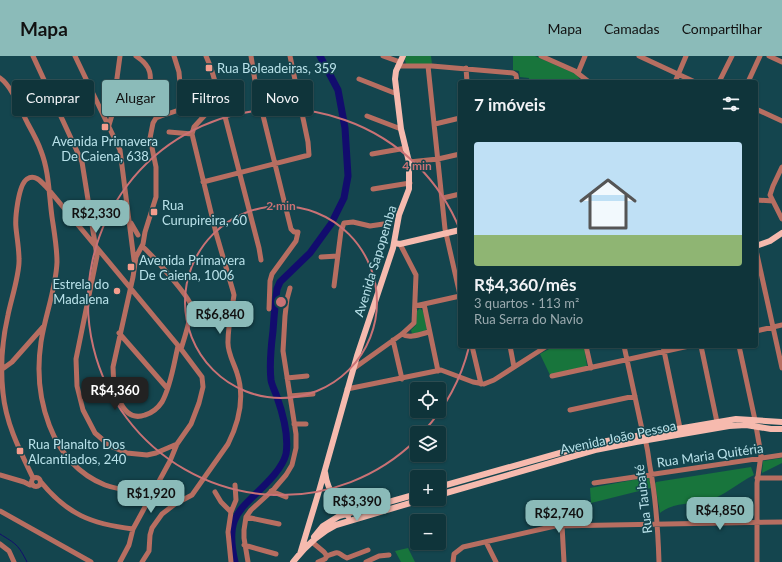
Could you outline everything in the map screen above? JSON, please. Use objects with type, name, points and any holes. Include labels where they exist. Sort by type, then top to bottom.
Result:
[{"type":"main road","name":"Avenida Sapopemba","points":[[300,554],[353,368],[397,243],[399,215],[408,194],[410,183],[409,162],[401,129],[395,74],[403,56]]},
{"type":"main road","points":[[397,243],[458,230]]},
{"type":"main road","points":[[758,245],[770,241],[782,233]]},
{"type":"main road","name":"Avenida João Pessoa","points":[[446,493],[595,450],[680,428],[736,419],[756,423],[771,429],[782,429]]},
{"type":"main road","name":"Avenida João Pessoa","points":[[446,485],[583,446],[729,426],[765,422],[782,422]]},
{"type":"main road","points":[[325,470],[333,494]]},
{"type":"main road","points":[[319,491],[326,490],[333,494],[343,505],[355,511]]},
{"type":"main road","points":[[293,562],[332,519],[410,496]]},
{"type":"main road","points":[[309,524],[312,530],[320,533],[344,522],[410,503]]},
{"type":"main road","points":[[343,505],[348,518],[344,522]]},
{"type":"street","points":[[33,56],[82,162],[92,231],[96,247],[97,261],[76,359],[77,386],[86,418],[95,433],[110,446],[127,453],[147,455],[156,453],[177,444]]},
{"type":"street","points":[[75,56],[120,150],[130,218],[134,263]]},
{"type":"street","points":[[109,125],[112,114],[120,56]]},
{"type":"street","points":[[136,56],[146,64],[150,71],[150,80]]},
{"type":"street","points":[[174,56],[179,72],[180,80]]},
{"type":"street","points":[[206,56],[215,80]]},
{"type":"street","points":[[251,56],[256,87],[291,229],[294,232],[298,232],[296,241],[271,277],[269,309]]},
{"type":"street","points":[[203,182],[309,155],[308,142],[290,56]]},
{"type":"street","points":[[383,56],[399,64],[466,68],[514,73],[517,80]]},
{"type":"street","points":[[541,56],[578,72],[584,80]]},
{"type":"street","points":[[578,72],[586,56]]},
{"type":"street","points":[[638,56],[691,80]]},
{"type":"street","points":[[676,80],[686,56]]},
{"type":"street","points":[[721,80],[732,56]]},
{"type":"street","points":[[749,80],[760,56]]},
{"type":"street","points":[[769,56],[782,62]]},
{"type":"street","points":[[428,66],[446,233],[458,287]]},
{"type":"street","points":[[466,68],[467,80]]},
{"type":"street","points":[[0,78],[11,90],[41,151],[47,174],[57,262],[39,359],[39,386],[50,427],[60,446],[76,466],[96,481],[121,490],[153,493]]},
{"type":"street","points":[[359,79],[397,94]]},
{"type":"street","points":[[758,110],[782,120]]},
{"type":"street","points":[[130,218],[142,244],[190,302],[191,310],[161,403],[148,414],[143,416],[134,416],[125,410],[117,393],[113,367],[134,263],[142,244],[156,197],[157,185],[155,159],[150,138],[152,126],[156,118],[177,111]]},
{"type":"street","points":[[142,562],[149,551],[152,528],[162,514],[175,504],[192,495],[228,444],[241,403],[242,395],[240,382],[230,355],[228,341],[234,295],[203,182],[192,134],[194,127],[204,116]]},
{"type":"street","points":[[225,116],[261,260]]},
{"type":"street","points":[[367,116],[401,129]]},
{"type":"street","points":[[435,124],[458,118]]},
{"type":"street","points":[[169,132],[192,134]]},
{"type":"street","points":[[372,154],[406,148]]},
{"type":"street","points":[[409,162],[438,159],[458,154]]},
{"type":"street","points":[[782,167],[770,194],[782,219]]},
{"type":"street","points":[[120,562],[129,545],[132,529],[153,493],[177,444],[188,430],[195,416],[203,387],[203,381],[199,372],[180,347],[49,190],[36,178],[27,178],[23,184],[18,204],[16,227],[19,259],[4,331],[2,348],[1,370],[3,395],[10,429],[35,481],[69,508],[89,520],[106,525],[132,529]]},
{"type":"street","points":[[373,189],[410,183]]},
{"type":"street","points":[[443,198],[458,194]]},
{"type":"street","points":[[758,200],[773,201]]},
{"type":"street","points":[[334,286],[343,224],[345,222],[353,222],[370,226],[390,223]]},
{"type":"street","points":[[142,244],[136,248],[132,243],[133,237],[138,236],[147,224]]},
{"type":"street","points":[[353,368],[402,334],[414,323],[416,273],[397,243]]},
{"type":"street","points":[[321,257],[338,256]]},
{"type":"street","points":[[758,259],[782,368]]},
{"type":"street","points":[[248,562],[244,546],[246,517],[251,510],[286,475],[292,465],[296,442],[284,358],[283,331],[286,302],[290,288]]},
{"type":"street","points":[[415,306],[458,296]]},
{"type":"street","points":[[424,304],[438,371]]},
{"type":"street","points":[[1,370],[12,362],[45,325]]},
{"type":"street","points":[[758,331],[782,325]]},
{"type":"street","points":[[402,334],[409,337],[430,332]]},
{"type":"street","points":[[119,333],[167,388]]},
{"type":"street","points":[[393,340],[402,379]]},
{"type":"street","points":[[472,348],[481,384]]},
{"type":"street","points":[[510,348],[514,367]]},
{"type":"street","points":[[347,389],[441,370],[481,384],[491,382],[544,348]]},
{"type":"street","points":[[586,348],[591,368]]},
{"type":"street","name":"Rua Taubaté","points":[[624,348],[652,474],[658,523],[659,562]]},
{"type":"street","points":[[700,348],[717,422]]},
{"type":"street","points":[[739,348],[756,423],[761,455],[757,478],[757,562]]},
{"type":"street","points":[[552,376],[627,360],[663,349],[680,428]]},
{"type":"street","points":[[287,378],[307,376]]},
{"type":"street","points":[[290,397],[313,394]]},
{"type":"street","points":[[570,410],[635,396]]},
{"type":"street","points":[[294,424],[306,424]]},
{"type":"street","name":"Rua Maria Quitéria","points":[[594,483],[782,455]]},
{"type":"street","points":[[0,475],[24,482],[35,481]]},
{"type":"street","points":[[757,478],[782,478]]},
{"type":"street","points":[[231,562],[228,532],[230,512],[236,500],[235,485]]},
{"type":"street","points":[[271,491],[286,497]]},
{"type":"street","points":[[215,492],[230,512]]},
{"type":"street","points":[[0,510],[90,562]]},
{"type":"street","points":[[246,517],[279,524]]},
{"type":"street","points":[[452,562],[454,554],[459,549],[551,526],[782,522]]},
{"type":"street","points":[[562,525],[564,562]]},
{"type":"street","points":[[486,542],[496,562]]},
{"type":"street","points":[[311,543],[324,552],[327,556]]},
{"type":"street","points":[[0,544],[9,551],[14,562]]},
{"type":"street","points":[[244,546],[276,554]]},
{"type":"street","points":[[318,562],[337,552],[341,553],[345,558],[347,558],[368,550]]},
{"type":"street","points":[[366,562],[379,556],[389,554]]},
{"type":"green space","points":[[406,56],[431,56],[432,64],[406,64]]},
{"type":"green space","points":[[513,56],[535,56],[576,74],[580,80],[529,80],[529,78],[520,77],[519,71],[513,70]]},
{"type":"green space","points":[[420,308],[423,311],[427,329],[425,331],[412,334],[411,330],[416,325],[417,311]]},
{"type":"green space","points":[[584,348],[587,366],[550,375],[540,354],[549,349]]},
{"type":"green space","points":[[782,458],[782,463],[762,473],[763,461]]},
{"type":"green space","points":[[751,467],[754,475],[724,493],[705,501],[670,507],[660,513],[655,484],[656,482]]},
{"type":"green space","points":[[649,477],[651,488],[591,503],[590,488]]},
{"type":"green space","points":[[408,548],[415,562],[401,562],[395,551]]},
{"type":"waterway","points":[[235,562],[232,545],[234,521],[239,512],[276,473],[283,463],[286,454],[287,440],[285,425],[271,382],[270,374],[277,289],[280,282],[310,253],[331,224],[344,198],[348,176],[345,128],[338,90],[320,56]]},
{"type":"waterway","points":[[0,534],[16,545],[27,562]]},
{"type":"place","name":"Rua Boleadeiras, 359","points":[[209,68]]},
{"type":"place","name":"Avenida Primavera De Caiena, 638","points":[[105,127]]},
{"type":"place","name":"Rua Curupireira, 60","points":[[154,212]]},
{"type":"place","name":"Avenida Primavera De Caiena, 1006","points":[[131,267]]},
{"type":"place","name":"Estrela do Madalena","points":[[117,291]]},
{"type":"place","name":"Rua Planalto Dos Alcantilados, 240","points":[[20,451]]}]
